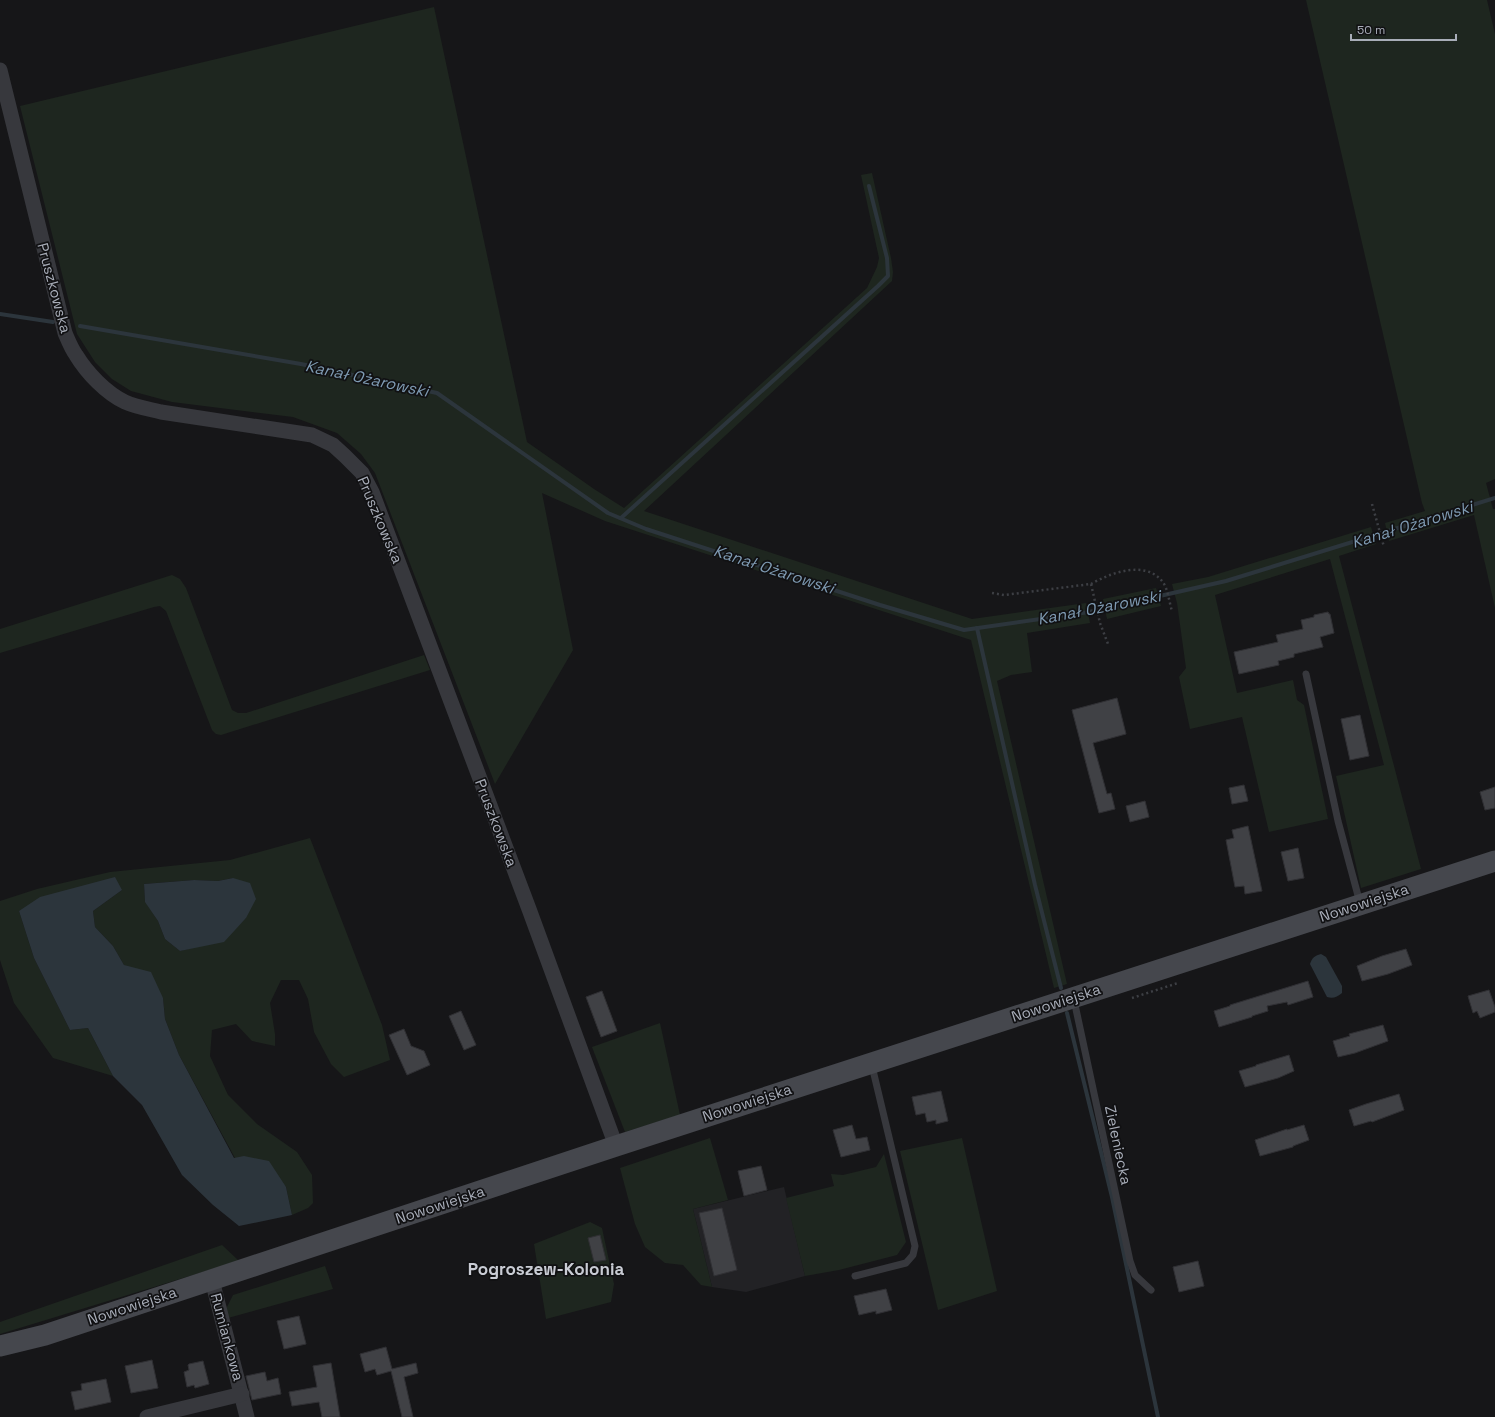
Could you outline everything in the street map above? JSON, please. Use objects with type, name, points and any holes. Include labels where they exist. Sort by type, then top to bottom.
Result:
[{"type":"street","name":"Pruszkowska","points":[[0,70],[65,333],[76,355],[87,370],[115,396],[126,403],[161,412],[312,435],[333,445],[362,473],[372,492],[529,909],[616,1146]]},
{"type":"street","name":"Nowowiejska","points":[[0,1346],[45,1335],[616,1146],[1495,861]]},
{"type":"street","name":"Rumiankowa","points":[[212,1280],[247,1417]]},
{"type":"street","name":"Rumiankowa","points":[[147,1417],[242,1394]]},
{"type":"lane","points":[[1306,674],[1338,821],[1360,905]]},
{"type":"lane","name":"Zieleniecka","points":[[1074,998],[1130,1261],[1135,1275],[1151,1290]]},
{"type":"lane","points":[[855,1276],[906,1263],[914,1255],[915,1246],[872,1063]]},
{"type":"path","points":[[1372,504],[1384,547]]},
{"type":"path","points":[[992,593],[1004,595],[1091,584],[1104,576],[1122,571],[1137,570],[1154,574],[1164,583],[1172,611]]},
{"type":"path","points":[[1091,584],[1100,623],[1108,644]]},
{"type":"shaded area","points":[[1306,0],[1487,0],[1495,34],[1495,479],[1486,483],[1493,509],[1495,509],[1495,608],[1474,515],[1389,541],[1385,523],[1425,511]]},
{"type":"shaded area","points":[[434,7],[527,442],[624,508],[867,288],[877,267],[879,258],[861,175],[872,173],[891,258],[893,272],[892,281],[644,511],[972,619],[1086,603],[1090,623],[1027,633],[1032,672],[1011,675],[997,681],[1067,984],[1054,988],[971,640],[605,521],[542,493],[573,650],[495,784],[375,473],[361,454],[337,433],[293,417],[172,402],[131,391],[112,379],[95,362],[77,334],[20,106]]},
{"type":"shaded area","points":[[1371,527],[1376,544],[1339,556],[1421,869],[1361,888],[1336,776],[1384,765],[1330,559],[1215,595],[1237,693],[1293,680],[1297,700],[1304,705],[1328,819],[1269,832],[1242,717],[1190,729],[1179,677],[1186,668],[1177,603],[1172,584],[1208,577]]},
{"type":"shaded area","points":[[172,575],[180,579],[186,588],[232,710],[238,713],[246,713],[424,655],[430,670],[221,735],[216,734],[212,730],[166,611],[160,606],[0,653],[0,629]]},
{"type":"shaded area","points":[[1156,588],[1161,606],[1107,619],[1103,599]]},
{"type":"shaded area","points":[[310,838],[382,1025],[390,1060],[344,1077],[331,1064],[314,1032],[308,999],[299,980],[281,980],[270,1003],[275,1034],[275,1046],[252,1041],[236,1024],[212,1030],[210,1056],[228,1095],[257,1124],[297,1152],[312,1175],[313,1203],[308,1208],[292,1215],[286,1187],[235,1158],[179,1055],[165,1019],[163,998],[124,965],[113,946],[95,927],[93,911],[122,890],[19,911],[34,958],[70,1030],[88,1028],[113,1076],[53,1058],[14,1003],[0,960],[0,901],[37,889],[110,872],[230,860]],"holes":[[[233,878],[246,918],[235,929],[200,946],[180,951],[165,939],[158,921],[145,901],[144,884],[194,880],[218,881]]]},
{"type":"shaded area","points":[[115,877],[122,890],[93,911],[95,927],[113,946],[124,965],[151,972],[163,998],[165,1019],[179,1055],[234,1158],[244,1156],[269,1161],[286,1187],[292,1215],[239,1226],[213,1205],[182,1175],[142,1105],[113,1076],[88,1028],[70,1030],[34,958],[19,911],[40,897]]},
{"type":"shaded area","points":[[233,878],[250,883],[256,899],[246,918],[224,942],[180,951],[165,939],[158,921],[145,902],[144,884],[194,880],[218,881]]},
{"type":"shaded area","points":[[1321,954],[1326,957],[1342,986],[1342,993],[1338,996],[1331,998],[1327,997],[1310,964],[1314,958]]},
{"type":"shaded area","points":[[660,1023],[680,1115],[625,1132],[592,1047]]},
{"type":"shaded area","points":[[710,1138],[728,1200],[693,1209],[712,1287],[701,1285],[683,1265],[665,1263],[645,1247],[635,1224],[620,1168]]},
{"type":"shaded area","points":[[962,1138],[997,1291],[938,1310],[900,1151]]},
{"type":"shaded area","points":[[884,1154],[906,1242],[897,1255],[839,1270],[805,1276],[786,1198],[834,1186],[831,1174],[843,1175],[876,1167]]},
{"type":"shaded area","points":[[784,1187],[805,1276],[746,1292],[712,1287],[693,1209]]},
{"type":"shaded area","points":[[590,1222],[602,1228],[614,1284],[611,1302],[546,1319],[534,1244]]},
{"type":"shaded area","points":[[222,1245],[239,1261],[0,1334],[0,1322]]},
{"type":"shaded area","points":[[325,1266],[333,1289],[228,1318],[226,1309],[233,1295]]},
{"type":"building","points":[[1328,612],[1330,614],[1334,633],[1320,637],[1323,647],[1294,654],[1294,657],[1278,661],[1279,665],[1239,674],[1234,652],[1278,642],[1276,635],[1303,629],[1301,620]]},
{"type":"building","points":[[1117,698],[1126,734],[1093,743],[1107,794],[1111,793],[1115,809],[1099,813],[1072,710]]},
{"type":"building","points":[[1360,715],[1369,756],[1350,760],[1341,719]]},
{"type":"building","points":[[1244,785],[1248,801],[1232,804],[1229,788]]},
{"type":"building","points":[[1495,787],[1495,808],[1485,810],[1480,792]]},
{"type":"building","points":[[1145,801],[1149,817],[1130,822],[1126,806]]},
{"type":"building","points":[[1248,826],[1262,891],[1245,894],[1244,886],[1235,887],[1226,840],[1234,838],[1232,830]]},
{"type":"building","points":[[1298,848],[1304,878],[1288,881],[1281,852]]},
{"type":"building","points":[[1406,949],[1412,965],[1388,974],[1362,981],[1357,966],[1382,956]]},
{"type":"building","points":[[1308,981],[1313,997],[1288,1005],[1287,1002],[1267,1006],[1268,1011],[1219,1027],[1214,1011]]},
{"type":"building","points":[[1489,990],[1495,1007],[1495,1012],[1480,1018],[1477,1011],[1473,1013],[1468,996]]},
{"type":"building","points":[[602,991],[617,1031],[601,1037],[586,997]]},
{"type":"building","points":[[461,1011],[476,1045],[464,1050],[449,1016]]},
{"type":"building","points":[[1383,1025],[1388,1041],[1355,1053],[1338,1057],[1333,1041],[1350,1036],[1349,1034]]},
{"type":"building","points":[[404,1029],[411,1046],[424,1051],[430,1065],[407,1075],[389,1035]]},
{"type":"building","points":[[1289,1055],[1294,1071],[1278,1078],[1245,1087],[1239,1071]]},
{"type":"building","points":[[941,1091],[948,1121],[936,1124],[936,1120],[927,1122],[925,1113],[916,1115],[912,1097]]},
{"type":"building","points":[[1399,1094],[1404,1110],[1372,1122],[1354,1126],[1349,1110]]},
{"type":"building","points":[[852,1125],[856,1139],[867,1137],[870,1150],[841,1157],[833,1130]]},
{"type":"building","points":[[1304,1125],[1309,1140],[1293,1147],[1260,1156],[1255,1140]]},
{"type":"building","points":[[761,1166],[767,1190],[744,1196],[738,1171]]},
{"type":"building","points":[[722,1208],[737,1270],[714,1276],[699,1213]]},
{"type":"building","points":[[600,1235],[606,1260],[594,1262],[588,1238]]},
{"type":"building","points":[[1198,1261],[1204,1286],[1179,1292],[1173,1267]]},
{"type":"building","points":[[886,1289],[892,1310],[876,1314],[876,1311],[859,1315],[854,1296]]},
{"type":"building","points":[[299,1316],[306,1344],[284,1349],[277,1321]]},
{"type":"building","points":[[386,1347],[392,1369],[416,1363],[418,1373],[404,1377],[413,1417],[402,1417],[391,1371],[377,1375],[375,1369],[365,1372],[360,1354]]},
{"type":"building","points":[[152,1360],[158,1388],[131,1393],[125,1366]]},
{"type":"building","points":[[203,1361],[209,1384],[195,1388],[194,1385],[187,1387],[184,1372],[189,1370],[188,1365]]},
{"type":"building","points":[[331,1363],[340,1417],[322,1417],[319,1402],[292,1406],[289,1392],[317,1387],[313,1366]]},
{"type":"building","points":[[265,1372],[267,1381],[278,1378],[281,1394],[252,1400],[246,1376]]},
{"type":"building","points":[[106,1379],[111,1402],[75,1410],[71,1392],[82,1390],[81,1384]]},
{"type":"waterway","points":[[621,518],[888,276],[887,258],[869,186]]},
{"type":"waterway","name":"Kanał Ożarowski","points":[[0,314],[53,322]]},
{"type":"waterway","name":"Kanał Ożarowski","points":[[80,326],[301,364],[437,393],[608,513],[646,529],[880,605],[964,630],[1089,612],[1226,581],[1495,498]]},
{"type":"waterway","points":[[977,628],[1035,885],[1061,988]]},
{"type":"waterway","points":[[1067,1013],[1112,1197],[1158,1417]]},
{"type":"district","name":"Pogroszew-Kolonia","points":[[546,1269]]}]
